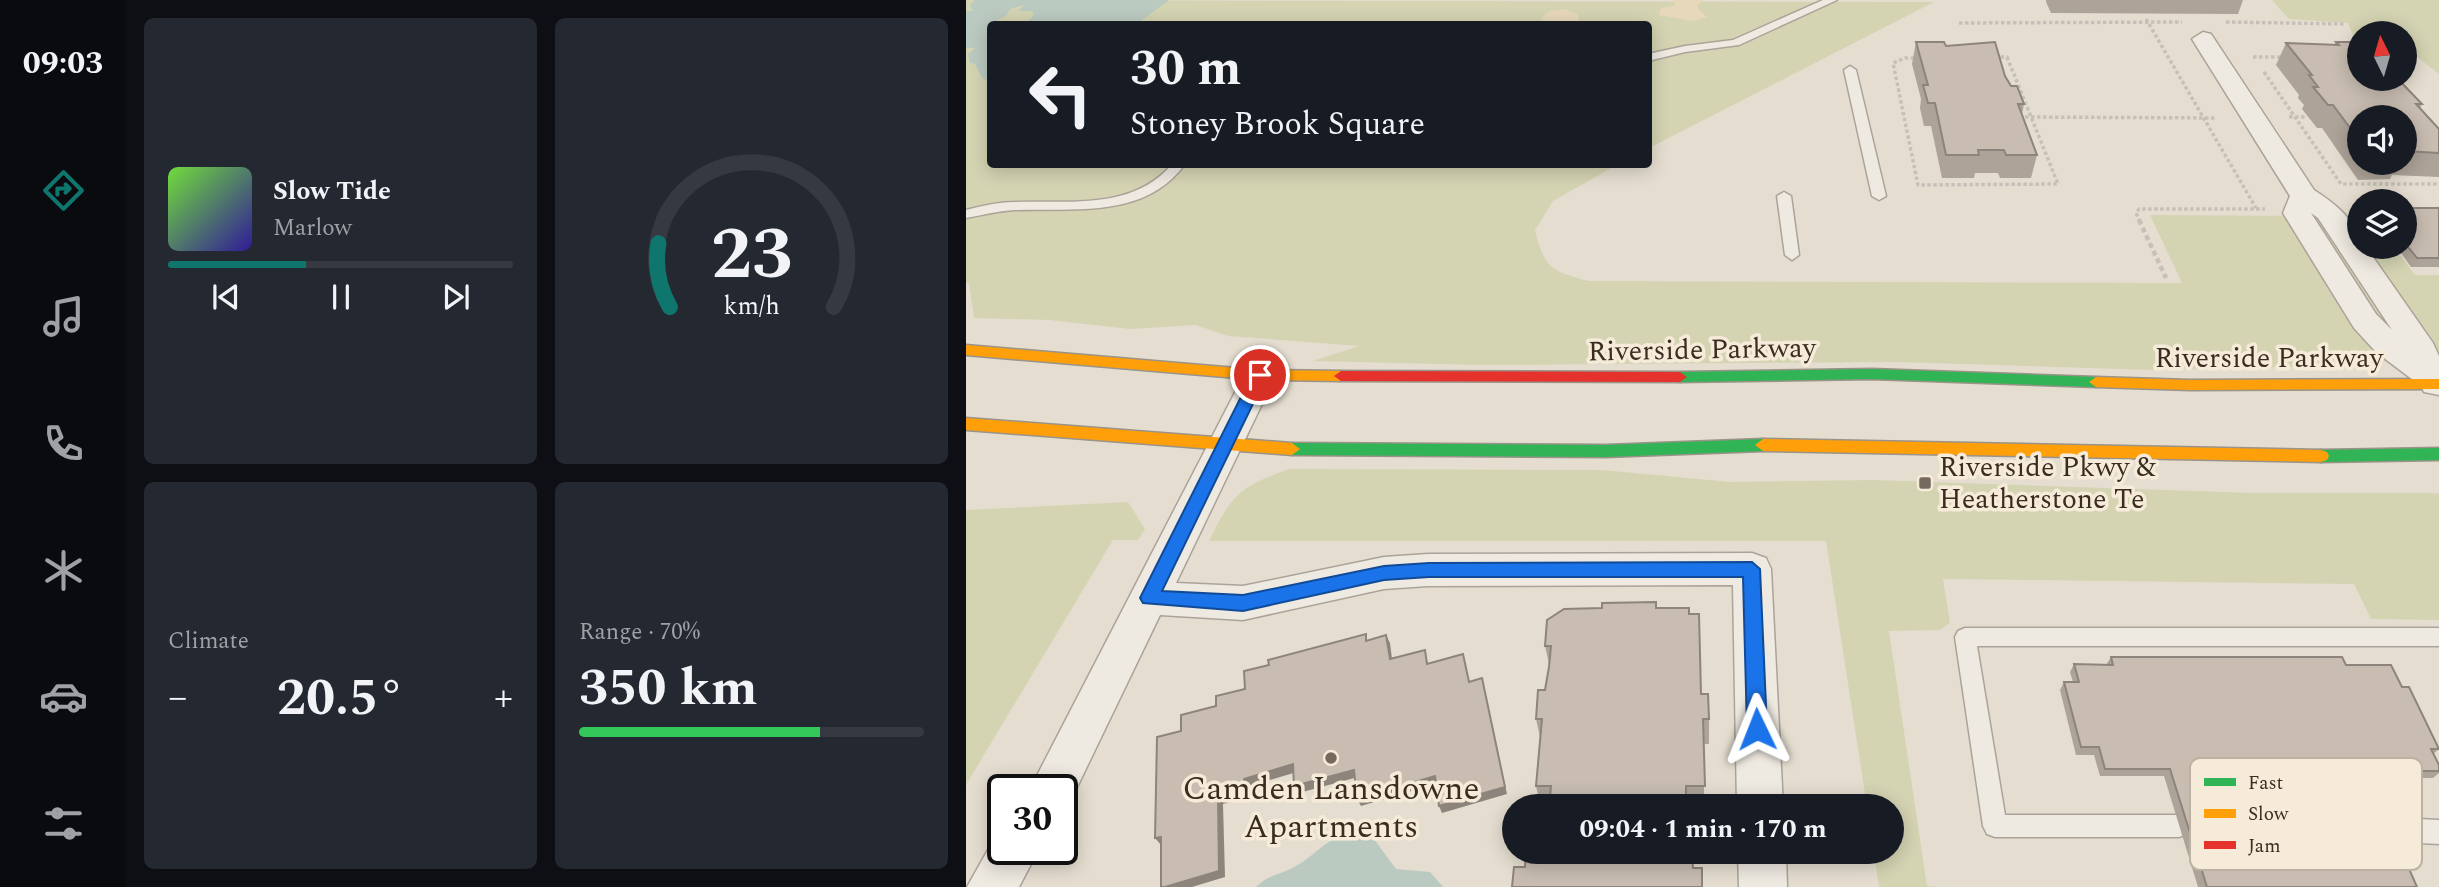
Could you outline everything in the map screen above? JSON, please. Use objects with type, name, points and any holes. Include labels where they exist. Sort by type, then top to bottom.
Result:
[{"type":"main road","name":"Riverside Parkway","points":[[966,350],[1260,375],[1552,379],[1872,374],[2190,385],[2438,385]]},
{"type":"main road","points":[[966,424],[1224,446],[1348,451],[1579,451],[1782,444],[2271,457],[2439,454]]},
{"type":"street","points":[[2202,28],[2253,117],[2304,196],[2297,213],[2365,321],[2387,344],[2438,385]]},
{"type":"street","points":[[1061,774],[1260,375]]},
{"type":"street","points":[[1149,598],[1243,603],[1384,573],[1429,570],[1752,569],[1760,794]]},
{"type":"street","points":[[1762,864],[1763,887]]},
{"type":"street","points":[[991,887],[1005,865]]},
{"type":"lane","points":[[1652,57],[1685,49],[1735,43],[1832,0]]},
{"type":"lane","points":[[1850,70],[1879,196]]},
{"type":"lane","points":[[966,214],[999,207],[1092,207],[1118,201],[1168,179],[1176,168]]},
{"type":"lane","points":[[1784,196],[1792,255]]},
{"type":"lane","points":[[2179,826],[1995,826],[1965,637],[2439,637]]},
{"type":"path","points":[[1959,23],[2147,21],[2202,28],[2346,24]]},
{"type":"path","points":[[2147,21],[2256,209]]},
{"type":"path","points":[[2007,57],[2028,117],[2057,184],[1918,185],[1892,63],[1905,58],[2007,57]]},
{"type":"path","points":[[2294,57],[2253,57],[2341,184],[2439,184]]},
{"type":"path","points":[[2028,117],[2306,117]]},
{"type":"path","points":[[2165,278],[2136,213],[2139,209],[2267,209]]},
{"type":"green space","points":[[966,0],[1934,2],[1652,146],[1652,21],[987,21],[987,168],[1612,168],[1553,201],[1535,230],[1542,253],[1552,267],[1589,281],[2182,283],[2150,215],[2347,216],[2347,259],[2403,259],[2415,275],[2439,275],[2439,356],[2334,366],[2152,370],[1900,362],[1481,365],[1313,361],[1359,346],[1228,336],[1196,325],[1130,329],[1050,320],[974,318],[969,283],[966,283]]},
{"type":"green space","points":[[2272,0],[2439,0],[2439,74],[2417,57],[2417,21],[2347,23],[2289,19]]},
{"type":"green space","points":[[1289,469],[1601,470],[1731,482],[1874,480],[2254,493],[2432,493],[2439,494],[2439,620],[2371,619],[2354,584],[1943,579],[1950,623],[1940,630],[1889,631],[1927,886],[1938,887],[1879,887],[1876,864],[1904,864],[1904,794],[1865,794],[1826,541],[1209,541],[1231,502],[1259,481]]},
{"type":"green space","points":[[1128,502],[1145,529],[1138,540],[1113,540],[966,785],[966,510]]},
{"type":"sand","points":[[1674,0],[1703,0],[1697,7],[1707,17],[1692,21],[1659,15],[1661,8],[1674,6]]},
{"type":"sand","points":[[1564,9],[1578,14],[1579,21],[1543,21],[1541,18],[1550,11]]},
{"type":"shaded area","points":[[975,0],[1169,0],[1141,21],[1028,21],[1034,15],[1032,11],[1019,11],[1024,5],[1010,9],[1007,15],[996,21],[987,21],[987,80],[982,78],[975,64],[970,63],[968,54],[975,48],[966,48],[966,11],[973,11],[970,5]]},
{"type":"shaded area","points":[[1360,835],[1374,839],[1396,869],[1430,872],[1443,887],[1256,887],[1296,866],[1330,841]]},
{"type":"building","points":[[1916,42],[1944,42],[1946,46],[1995,42],[2005,76],[2011,86],[2017,86],[2024,104],[2018,104],[2037,155],[2006,155],[2004,150],[1978,150],[1979,155],[1946,155],[1935,103],[1928,103],[1923,85],[1928,85]]},
{"type":"building","points":[[2336,42],[2347,42],[2347,91],[2410,91],[2422,104],[2347,105],[2347,124],[2333,105],[2328,105],[2313,87],[2318,87],[2309,75],[2312,75],[2286,43],[2339,45]]},
{"type":"building","points":[[2417,105],[2439,129],[2439,153],[2417,152]]},
{"type":"building","points":[[2417,208],[2439,208],[2439,258],[2417,258]]},
{"type":"building","points":[[1656,602],[1656,608],[1689,608],[1689,614],[1699,614],[1701,694],[1708,694],[1709,719],[1703,719],[1705,786],[1686,786],[1686,794],[1550,794],[1551,786],[1536,786],[1542,719],[1536,719],[1538,690],[1545,690],[1551,646],[1545,646],[1547,620],[1564,609],[1602,608],[1602,603]]},
{"type":"building","name":"Camden Lansdowne Apartments","points":[[1366,634],[1366,641],[1386,635],[1390,659],[1425,650],[1427,664],[1463,654],[1469,682],[1482,678],[1505,787],[1439,806],[1435,776],[1357,799],[1354,770],[1294,786],[1293,764],[1244,779],[1244,789],[1218,797],[1219,871],[1161,887],[1161,837],[1155,838],[1157,737],[1181,731],[1181,715],[1216,706],[1216,696],[1245,689],[1244,671],[1269,665],[1268,660]]},
{"type":"building","points":[[2111,657],[2342,657],[2346,665],[2391,665],[2402,687],[2409,687],[2439,749],[2431,749],[2439,771],[2422,771],[2422,758],[2190,758],[2190,833],[2170,769],[2105,769],[2099,747],[2081,747],[2064,682],[2079,682],[2074,664],[2113,665]]},
{"type":"building","points":[[1525,864],[1693,864],[1693,868],[1702,868],[1702,887],[1512,887],[1514,867],[1525,867]]},
{"type":"building","points":[[2202,870],[2410,870],[2417,887],[2207,887]]},
{"type":"traffic: fast","points":[[1680,377],[1872,374],[2096,382]]},
{"type":"traffic: fast","points":[[1292,449],[1606,451],[1763,445]]},
{"type":"traffic: fast","points":[[2321,456],[2439,454]]},
{"type":"traffic: slow","points":[[966,350],[1260,375],[1341,376]]},
{"type":"traffic: slow","points":[[2096,382],[2190,385],[2439,384]]},
{"type":"traffic: slow","points":[[966,424],[1292,449]]},
{"type":"traffic: slow","points":[[1763,445],[2321,456]]},
{"type":"traffic: jam","points":[[1341,376],[1680,377]]},
{"type":"place","name":"Riverside Pkwy & Heatherstone Te","points":[[1925,483]]},
{"type":"place","name":"Camden Lansdowne Apartments","points":[[1331,758]]},
{"type":"route","points":[[1260,375],[1149,598],[1243,603],[1384,573],[1429,570],[1752,569],[1757,729]]}]
